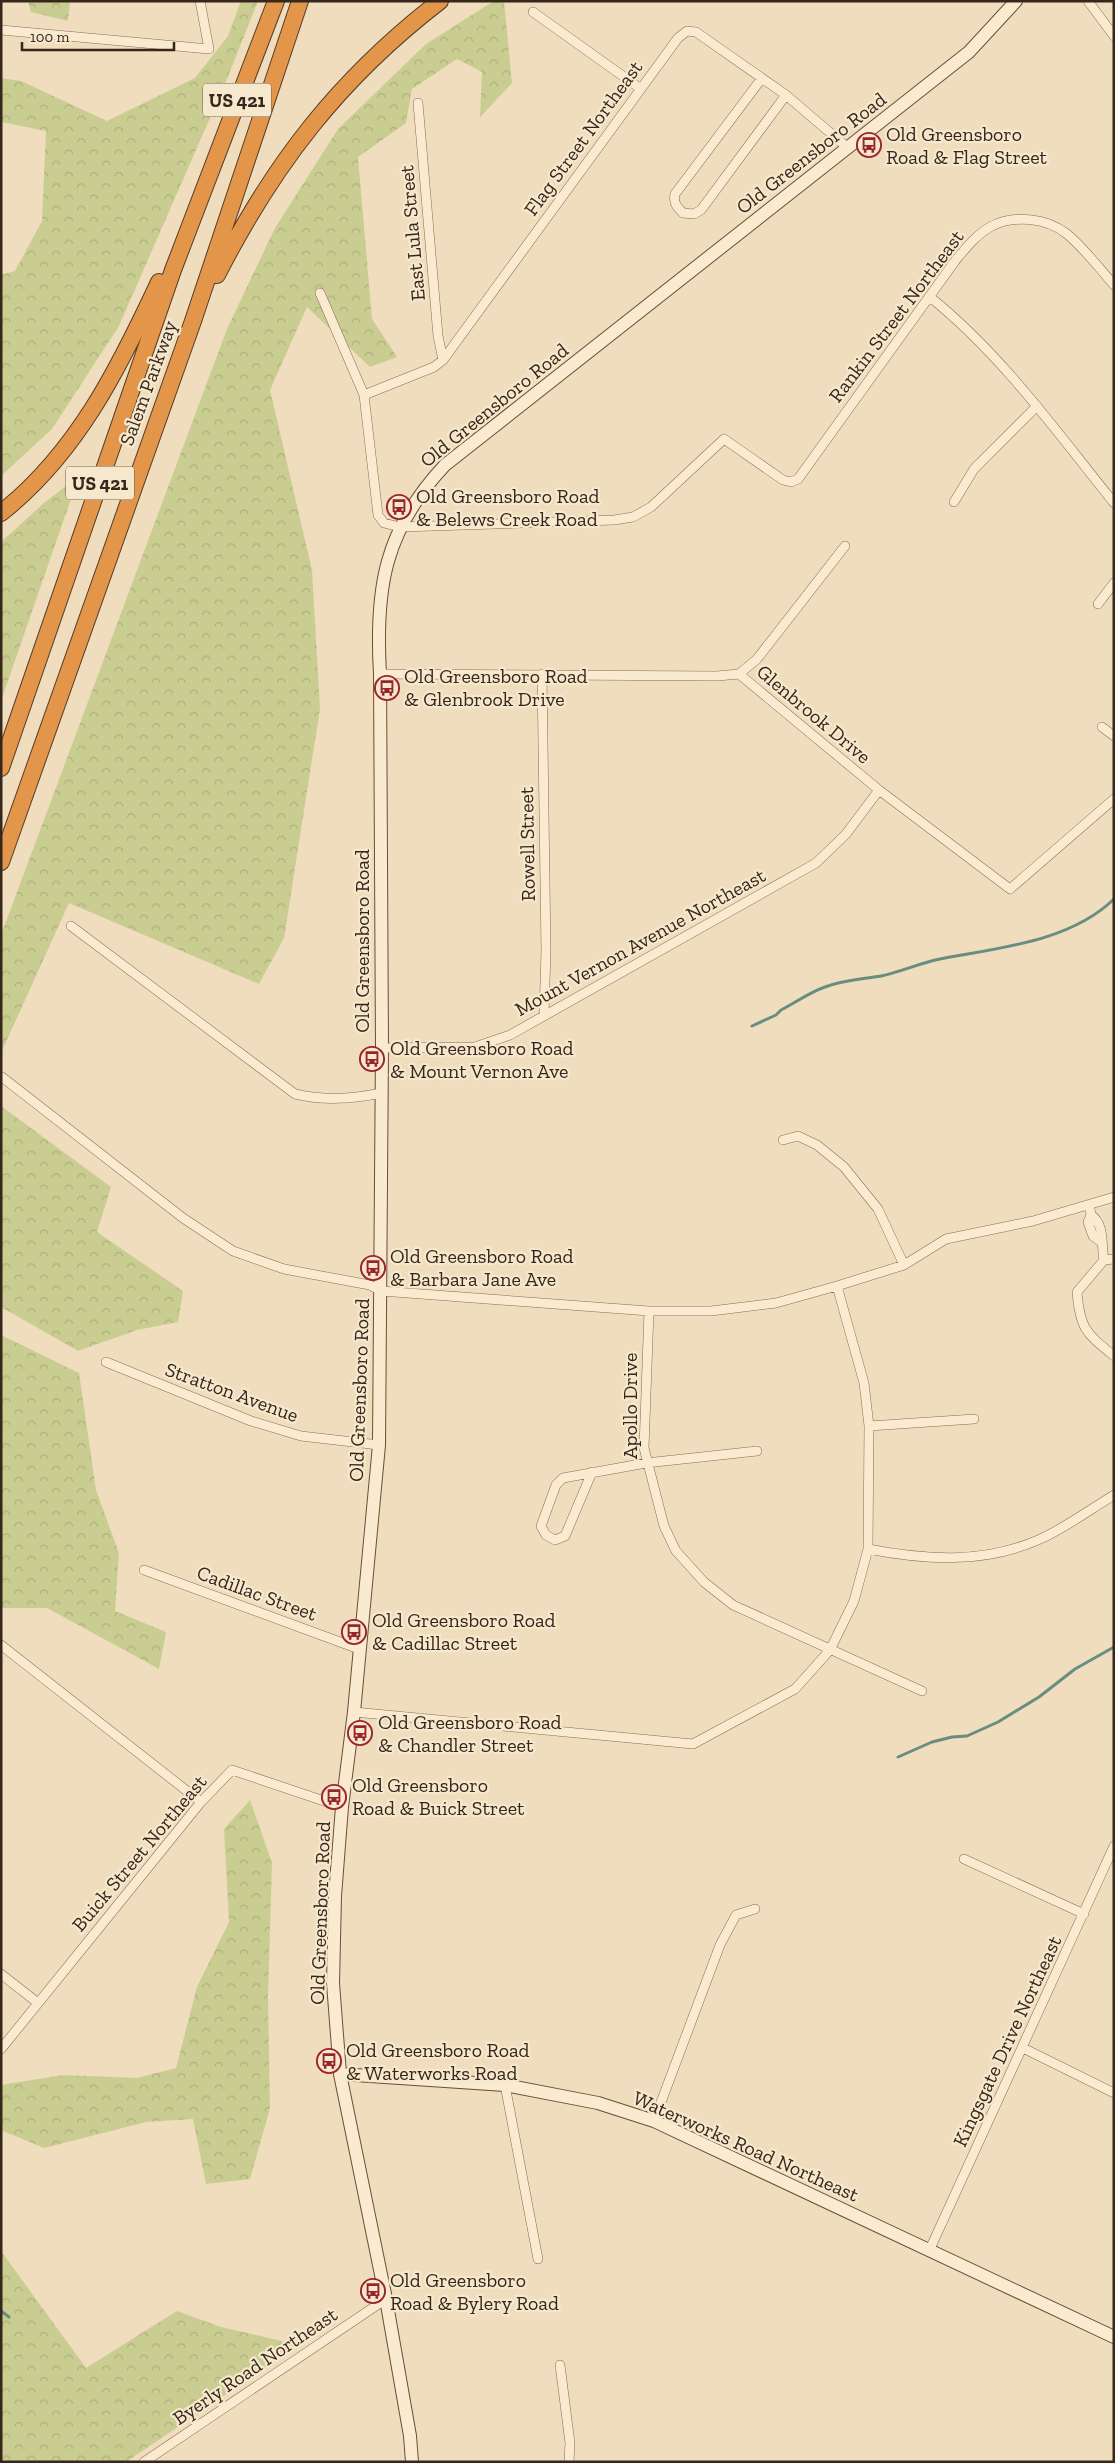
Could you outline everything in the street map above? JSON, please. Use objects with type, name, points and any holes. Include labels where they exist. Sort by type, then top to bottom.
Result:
[{"type":"highway","name":"Salem Parkway","points":[[1,768],[199,199],[276,1]]},
{"type":"highway","name":"Salem Parkway","points":[[1,862],[193,321],[300,1]]},
{"type":"highway","points":[[193,321],[256,202],[308,129],[358,72],[412,23],[440,1]]},
{"type":"highway","points":[[1,513],[29,489],[57,459],[100,398],[135,333],[199,199]]},
{"type":"street","points":[[1,30],[209,49],[200,1]]},
{"type":"street","name":"Old Greensboro Road","points":[[412,2462],[410,2436],[386,2299],[340,2074],[333,1983],[335,1896],[342,1807],[354,1712],[358,1649],[379,1445],[382,1048],[380,674],[377,626],[382,584],[400,527],[425,487],[445,466],[969,52],[1016,1]]},
{"type":"street","points":[[1088,1],[1114,36]]},
{"type":"street","points":[[533,12],[641,89]]},
{"type":"street","name":"Flag Street Northeast","points":[[364,395],[434,367],[442,360],[678,38],[687,31],[696,32],[786,95],[848,148]]},
{"type":"street","points":[[762,78],[675,194],[676,206],[683,213],[694,214],[701,210],[786,95]]},
{"type":"street","name":"East Lula Street","points":[[418,103],[438,336],[442,360]]},
{"type":"street","name":"Rankin Street Northeast","points":[[400,527],[614,520],[633,517],[651,507],[724,438],[783,480],[791,482],[798,479],[954,261],[974,239],[992,226],[1016,220],[1036,220],[1066,233],[1114,285]]},
{"type":"street","points":[[320,293],[364,395],[378,515],[384,523],[400,527]]},
{"type":"street","points":[[930,297],[961,322],[987,348],[1037,406],[1114,503]]},
{"type":"street","points":[[954,502],[974,469],[1037,406]]},
{"type":"street","points":[[738,674],[757,659],[845,546]]},
{"type":"street","points":[[1098,604],[1114,583]]},
{"type":"street","name":"Glenbrook Drive","points":[[380,674],[717,676],[738,674],[878,790],[1010,889],[1114,799]]},
{"type":"street","name":"Rowell Street","points":[[542,674],[546,951],[544,1015]]},
{"type":"street","points":[[1102,727],[1114,736]]},
{"type":"street","name":"Mount Vernon Avenue Northeast","points":[[382,1048],[475,1047],[510,1035],[816,863],[846,834],[878,790]]},
{"type":"street","points":[[71,926],[295,1094],[316,1099],[344,1100],[382,1094]]},
{"type":"street","points":[[2,1077],[183,1218],[233,1251],[284,1270],[370,1285],[381,1291],[649,1311],[711,1311],[776,1302],[837,1286],[904,1265],[946,1239],[1033,1221],[1114,1197]]},
{"type":"street","points":[[784,1140],[798,1136],[817,1145],[844,1167],[878,1210],[904,1265]]},
{"type":"street","points":[[1089,1204],[1091,1215],[1096,1219],[1102,1234],[1100,1241],[1104,1260]]},
{"type":"street","points":[[1114,1259],[1104,1260],[1077,1292],[1079,1316],[1088,1335],[1114,1356]]},
{"type":"street","points":[[354,1712],[693,1744],[795,1689],[830,1650],[854,1601],[868,1550],[869,1426],[864,1383],[837,1286]]},
{"type":"street","name":"Apollo Drive","points":[[649,1311],[644,1448],[646,1463],[668,1539],[687,1566],[733,1605],[922,1691]]},
{"type":"street","name":"Stratton Avenue","points":[[106,1362],[251,1421],[292,1434],[379,1445]]},
{"type":"street","points":[[869,1426],[974,1420]]},
{"type":"street","points":[[592,1472],[565,1536],[555,1540],[546,1535],[541,1526],[556,1486],[563,1478],[592,1472],[646,1463],[757,1450]]},
{"type":"street","points":[[868,1550],[906,1556],[954,1558],[1001,1554],[1039,1540],[1114,1495]]},
{"type":"street","name":"Cadillac Street","points":[[144,1570],[358,1649]]},
{"type":"street","points":[[1,1645],[201,1802]]},
{"type":"street","name":"Buick Street Northeast","points":[[1,2050],[201,1802],[232,1770],[342,1807]]},
{"type":"street","name":"Kingsgate Drive Northeast","points":[[930,2249],[1114,1846]]},
{"type":"street","points":[[964,1859],[1084,1914]]},
{"type":"street","points":[[654,2122],[720,1945],[736,1915],[755,1909]]},
{"type":"street","points":[[1,1974],[38,2003]]},
{"type":"street","points":[[1023,2048],[1114,2093]]},
{"type":"street","name":"Waterworks Road Northeast","points":[[340,2074],[505,2085],[598,2103],[654,2122],[930,2249],[1114,2337]]},
{"type":"street","points":[[505,2085],[538,2259]]},
{"type":"street","name":"Byerly Road Northeast","points":[[144,2462],[386,2299]]},
{"type":"street","points":[[560,2365],[570,2443],[568,2462]]},
{"type":"green space","points":[[28,1],[70,1],[68,21],[31,12]]},
{"type":"green space","points":[[241,1],[258,1],[227,79],[119,326],[52,429],[1,476],[1,275],[15,271],[42,221],[46,131],[1,122],[1,78],[21,81],[107,121],[195,78],[228,36]]},
{"type":"green space","points":[[494,1],[504,1],[512,83],[480,117],[482,72],[457,59],[412,89],[406,123],[358,157],[372,319],[397,357],[370,367],[307,307],[270,390],[312,570],[320,709],[284,938],[259,984],[69,903],[1,1053],[1,935],[227,329],[275,228],[338,129],[426,44]]},
{"type":"green space","points":[[79,476],[1,701],[1,542],[44,503]]},
{"type":"green space","points":[[1,1106],[111,1187],[97,1232],[183,1291],[178,1322],[137,1330],[78,1351],[1,1307]]},
{"type":"green space","points":[[1,1335],[79,1373],[96,1490],[119,1553],[115,1611],[166,1632],[159,1669],[47,1608],[1,1608]]},
{"type":"green space","points":[[250,1800],[272,1863],[268,1995],[270,2108],[250,2179],[206,2184],[193,2119],[146,2122],[44,2148],[1,2130],[1,2085],[63,2075],[137,2078],[176,2068],[197,1987],[229,1922],[224,1829]]},
{"type":"green space","points":[[1,2251],[86,2368],[177,2311],[221,2327],[299,2345],[126,2462],[1,2462]]},
{"type":"waterway","points":[[752,1026],[776,1015],[781,1010],[814,992],[832,985],[881,976],[933,961],[1009,947],[1055,934],[1076,925],[1114,899]]},
{"type":"waterway","points":[[898,1757],[932,1742],[952,1737],[967,1736],[998,1722],[1039,1697],[1075,1669],[1114,1647]]},
{"type":"waterway","points":[[1,2311],[9,2317]]},
{"type":"place","name":"Old Greensboro Road & Flag Street","points":[[869,145]]},
{"type":"place","name":"Old Greensboro Road & Belews Creek Road","points":[[399,507]]},
{"type":"place","name":"Old Greensboro Road & Glenbrook Drive","points":[[387,688]]},
{"type":"place","name":"Old Greensboro Road & Mount Vernon Ave","points":[[372,1059]]},
{"type":"place","name":"Old Greensboro Road & Barbara Jane Ave","points":[[373,1268]]},
{"type":"place","name":"Old Greensboro Road & Cadillac Street","points":[[354,1632]]},
{"type":"place","name":"Old Greensboro Road & Chandler Street","points":[[360,1733]]},
{"type":"place","name":"Old Greensboro Road & Buick Street","points":[[334,1797]]},
{"type":"place","name":"Old Greensboro Road & Waterworks Road","points":[[329,2061]]},
{"type":"place","name":"Old Greensboro Road & Bylery Road","points":[[373,2291]]}]
